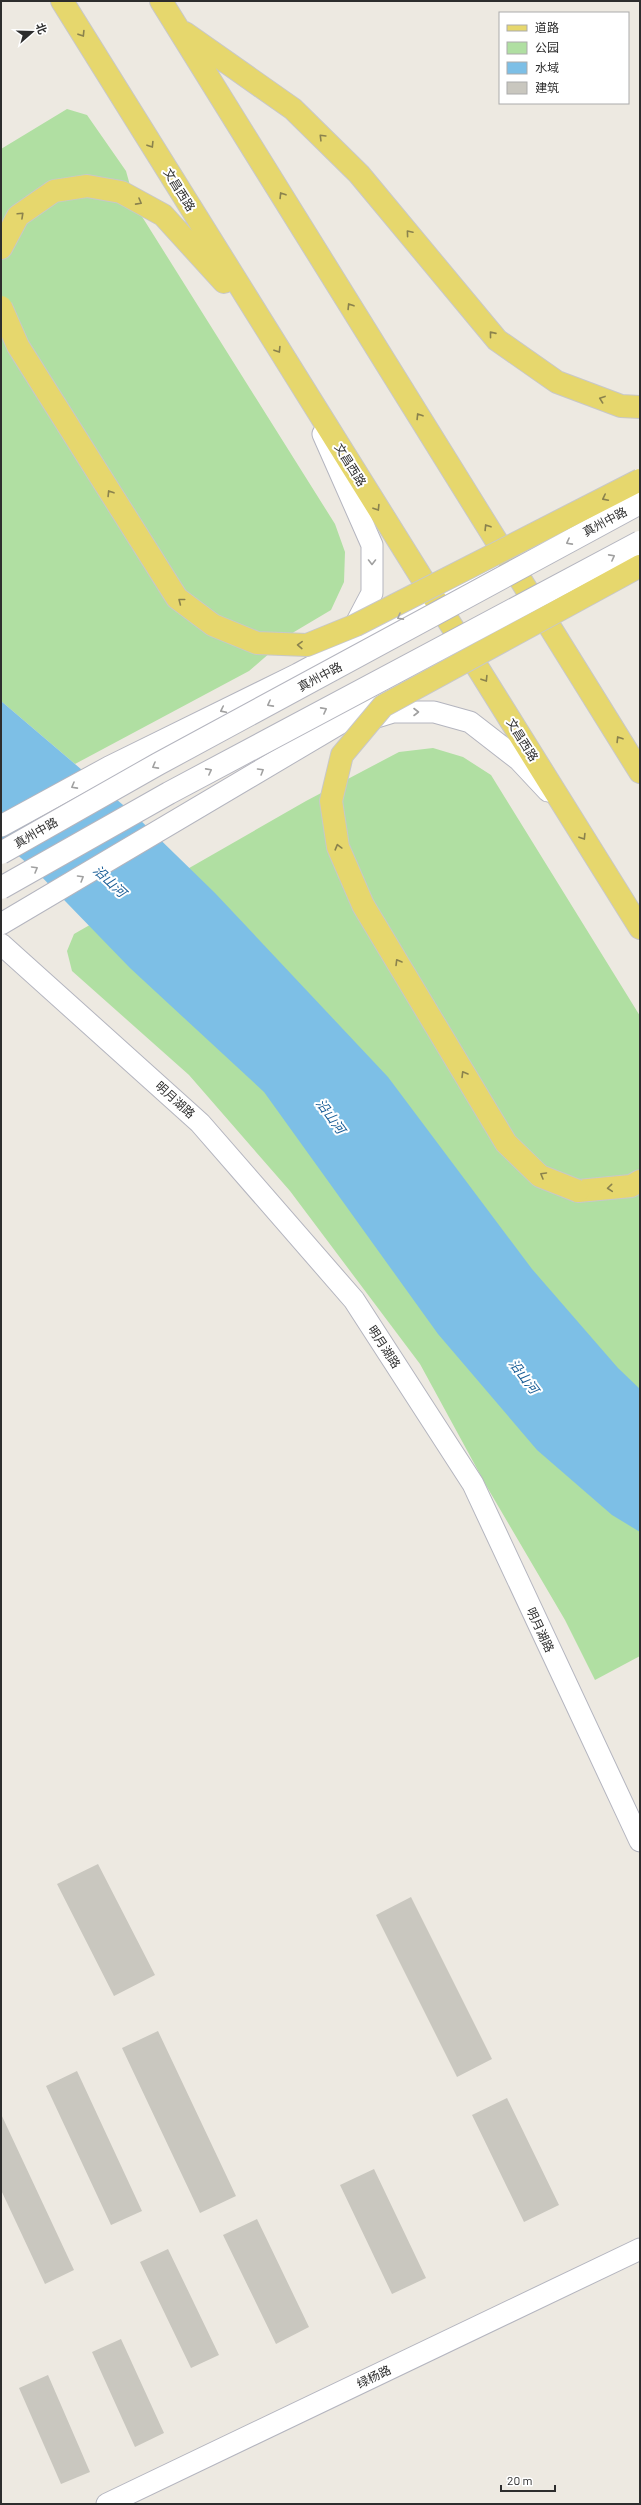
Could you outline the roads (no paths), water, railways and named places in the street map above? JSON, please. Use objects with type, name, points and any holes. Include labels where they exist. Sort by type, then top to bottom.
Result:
[{"type":"main road","name":"文昌西路","points":[[62,1],[260,322],[640,928]]},
{"type":"main road","points":[[161,1],[640,772]]},
{"type":"main road","points":[[178,28],[293,109],[359,174],[497,340],[557,382],[621,406],[640,407]]},
{"type":"main road","points":[[1,248],[18,216],[54,191],[87,186],[121,192],[163,215],[260,322]]},
{"type":"main road","points":[[1,307],[18,346],[176,598],[213,625],[257,643],[307,645],[356,625],[640,480]]},
{"type":"main road","name":"真州中路","points":[[1,853],[158,764],[640,503]]},
{"type":"main road","points":[[1,888],[168,793],[640,542]]},
{"type":"main road","points":[[640,566],[383,706],[342,755],[331,801],[338,847],[363,906],[506,1143],[540,1176],[578,1191],[631,1186],[640,1181]]},
{"type":"main road","points":[[606,873],[640,943]]},
{"type":"street","points":[[298,674],[351,633],[372,593],[372,545],[300,385]]},
{"type":"street","name":"真州中路","points":[[1,826],[109,767],[298,674],[434,599],[508,561]]},
{"type":"street","points":[[1,924],[48,898],[465,648],[538,607]]},
{"type":"street","points":[[324,733],[393,712],[434,712],[470,722],[518,760],[566,810]]},
{"type":"street","name":"明月湖路","points":[[1,944],[200,1123],[354,1300],[473,1484],[640,1841]]},
{"type":"street","name":"绿杨路","points":[[107,2504],[640,2249]]},
{"type":"water","name":"沿山河","points":[[1,701],[136,816],[215,893],[388,1077],[532,1269],[618,1368],[640,1389],[640,1532],[612,1515],[537,1450],[438,1334],[264,1092],[130,968],[35,870],[1,841]]}]
